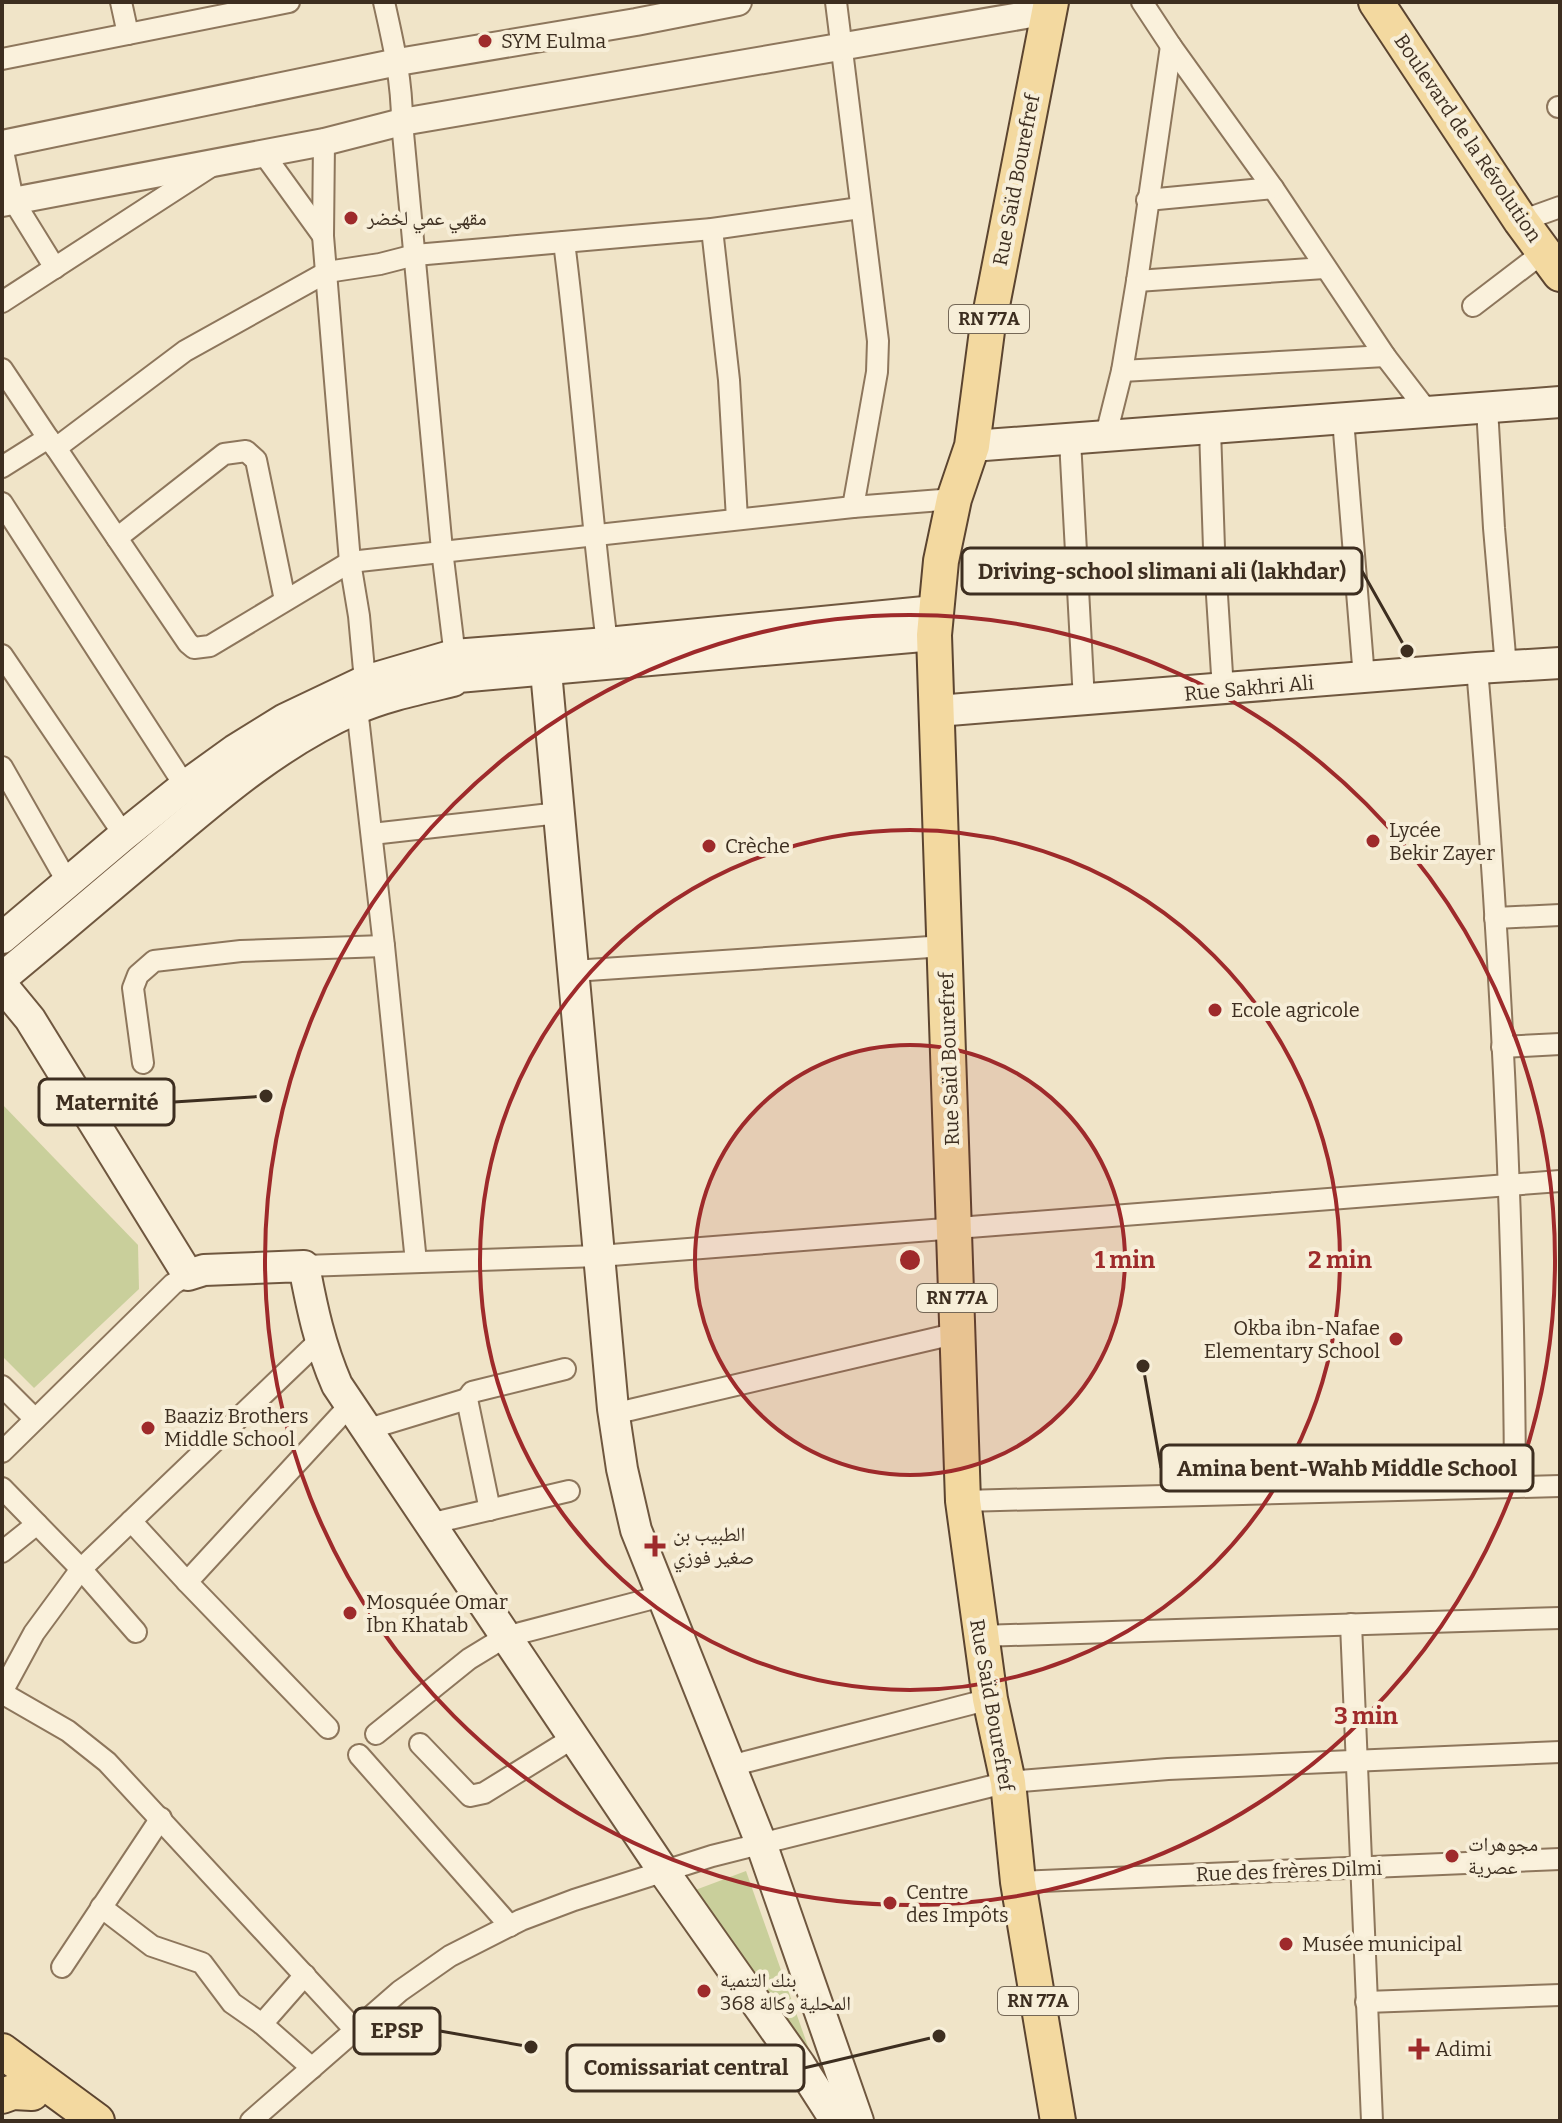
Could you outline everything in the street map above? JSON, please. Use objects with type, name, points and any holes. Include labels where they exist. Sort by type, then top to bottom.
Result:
[{"type":"main road","name":"Boulevard de la Révolution","points":[[1376,2],[1521,221],[1552,262]]},
{"type":"main road","name":"Rue Saïd Bourefref","points":[[1050,6],[987,331],[972,446],[954,499],[941,561],[934,623],[963,1501],[980,1636],[1008,1782],[1018,1882],[1058,2121]]},
{"type":"main road","points":[[972,446],[1560,402]]},
{"type":"main road","points":[[2,938],[185,786],[285,719],[456,666],[607,643],[934,623]]},
{"type":"main road","points":[[456,666],[546,671],[934,623]]},
{"type":"main road","name":"Rue Sakhri Ali","points":[[937,711],[1560,663]]},
{"type":"main road","points":[[546,671],[613,1414],[622,1469],[636,1530],[761,1843],[858,2121]]},
{"type":"main road","points":[[2,978],[258,766],[361,694]]},
{"type":"main road","points":[[2,985],[30,1019],[188,1275],[204,1270],[304,1266],[319,1341],[337,1385],[573,1738],[836,2121]]},
{"type":"main road","points":[[2,2051],[97,2121]]},
{"type":"main road","points":[[2,2072],[17,2094],[67,2121]]},
{"type":"street","points":[[121,2],[128,34]]},
{"type":"street","points":[[2,59],[253,6],[289,2]]},
{"type":"street","points":[[384,2],[398,62],[402,96],[442,550],[456,666]]},
{"type":"street","points":[[55,268],[7,202],[2,145],[398,62],[738,2]]},
{"type":"street","points":[[836,2],[875,313],[877,372],[853,507]]},
{"type":"street","points":[[1150,5],[1171,46],[1273,188],[1385,356],[1428,412]]},
{"type":"street","points":[[7,202],[324,142],[402,122],[1050,6]]},
{"type":"street","points":[[1106,435],[1122,371],[1171,46]]},
{"type":"street","points":[[324,142],[323,236],[350,562],[359,616],[361,694],[372,834],[416,1262]]},
{"type":"street","points":[[263,153],[323,236]]},
{"type":"street","points":[[2,302],[221,161]]},
{"type":"street","points":[[1147,200],[1273,188]]},
{"type":"street","points":[[1521,221],[1560,207]]},
{"type":"street","points":[[2,467],[52,443],[185,351],[327,272],[415,255],[712,229],[860,208]]},
{"type":"street","points":[[712,229],[729,380],[737,519]]},
{"type":"street","points":[[564,242],[581,375],[593,536],[607,643]]},
{"type":"street","points":[[1473,306],[1552,262]]},
{"type":"street","points":[[1137,281],[1324,268]]},
{"type":"street","points":[[1122,371],[1385,356]]},
{"type":"street","points":[[2,369],[194,648],[210,646],[350,562],[737,519],[954,499]]},
{"type":"street","points":[[1487,408],[1495,918],[1510,1185],[1515,1487]]},
{"type":"street","points":[[1343,419],[1364,678]]},
{"type":"street","points":[[1210,429],[1223,690]]},
{"type":"street","points":[[1070,440],[1084,701]]},
{"type":"street","points":[[117,538],[224,454],[246,451],[256,460],[285,600]]},
{"type":"street","points":[[2,503],[185,786]]},
{"type":"street","points":[[2,655],[124,835]]},
{"type":"street","points":[[2,767],[68,883]]},
{"type":"street","points":[[372,834],[559,813]]},
{"type":"street","points":[[1495,918],[1560,915]]},
{"type":"street","points":[[143,1063],[133,988],[138,975],[154,961],[241,951],[384,946]]},
{"type":"street","points":[[573,971],[945,946]]},
{"type":"street","points":[[1502,1047],[1560,1044]]},
{"type":"street","points":[[304,1266],[599,1256],[1560,1181]]},
{"type":"street","points":[[2,1452],[173,1284],[188,1275]]},
{"type":"street","points":[[613,1414],[958,1333]]},
{"type":"street","points":[[319,1341],[81,1569],[34,1633],[2,1693],[68,1731],[107,1762],[355,2030]]},
{"type":"street","points":[[187,1582],[358,1417],[467,1399],[472,1392],[565,1369]]},
{"type":"street","points":[[2,1386],[35,1419]]},
{"type":"street","points":[[467,1399],[490,1510]]},
{"type":"street","points":[[963,1501],[1560,1486]]},
{"type":"street","points":[[2,1488],[81,1569],[136,1632]]},
{"type":"street","points":[[429,1524],[569,1491]]},
{"type":"street","points":[[131,1521],[328,1728]]},
{"type":"street","points":[[2,1552],[37,1524]]},
{"type":"street","points":[[376,1734],[469,1659],[505,1637],[662,1596]]},
{"type":"street","points":[[980,1636],[1560,1618]]},
{"type":"street","points":[[1351,1624],[1372,2121]]},
{"type":"street","points":[[730,1766],[990,1699]]},
{"type":"street","points":[[420,1744],[470,1796],[484,1793],[573,1738]]},
{"type":"street","points":[[251,2121],[412,1981],[450,1956],[510,1926],[574,1900],[761,1843],[1008,1782],[1168,1769],[1560,1752]]},
{"type":"street","points":[[359,1755],[510,1926]]},
{"type":"street","points":[[62,1967],[161,1818]]},
{"type":"street","name":"Rue des frères Dilmi","points":[[1018,1882],[1560,1859]]},
{"type":"street","points":[[101,1907],[152,1946],[202,1963],[222,1992],[312,2068]]},
{"type":"street","points":[[262,2024],[305,1975]]},
{"type":"street","points":[[1366,2002],[1560,1995]]},
{"type":"green space","points":[[2,1104],[138,1245],[139,1289],[34,1388],[2,1356]]},
{"type":"green space","points":[[746,1871],[817,2072],[690,1892]]},
{"type":"place","name":"SYM Eulma","points":[[485,41]]},
{"type":"place","name":"مقهي عمي لخضر","points":[[351,218]]},
{"type":"place","name":"Driving-school slimani ali (lakhdar)","points":[[1407,651]]},
{"type":"place","name":"Lycée Bekir Zayer","points":[[1373,841]]},
{"type":"place","name":"Crèche","points":[[709,846]]},
{"type":"place","name":"Ecole agricole","points":[[1215,1010]]},
{"type":"place","name":"Maternité","points":[[266,1096]]},
{"type":"place","name":"Okba ibn-Nafae Elementary School","points":[[1396,1339]]},
{"type":"place","name":"Amina bent-Wahb Middle School","points":[[1143,1366]]},
{"type":"place","name":"Baaziz Brothers Middle School","points":[[148,1428]]},
{"type":"place","name":"الطبيب بن صغير فوزي","points":[[655,1546]]},
{"type":"place","name":"Mosquée Omar Ibn Khatab","points":[[350,1613]]},
{"type":"place","name":"مجوهرات عصرية","points":[[1452,1856]]},
{"type":"place","name":"Centre des Impôts","points":[[890,1903]]},
{"type":"place","name":"Musée municipal","points":[[1286,1944]]},
{"type":"place","name":"بنك التنمية المحلية وكالة 368","points":[[704,1991]]},
{"type":"place","name":"Comissariat central","points":[[939,2036]]},
{"type":"place","name":"EPSP","points":[[531,2047]]},
{"type":"place","name":"Adimi","points":[[1419,2049]]}]
